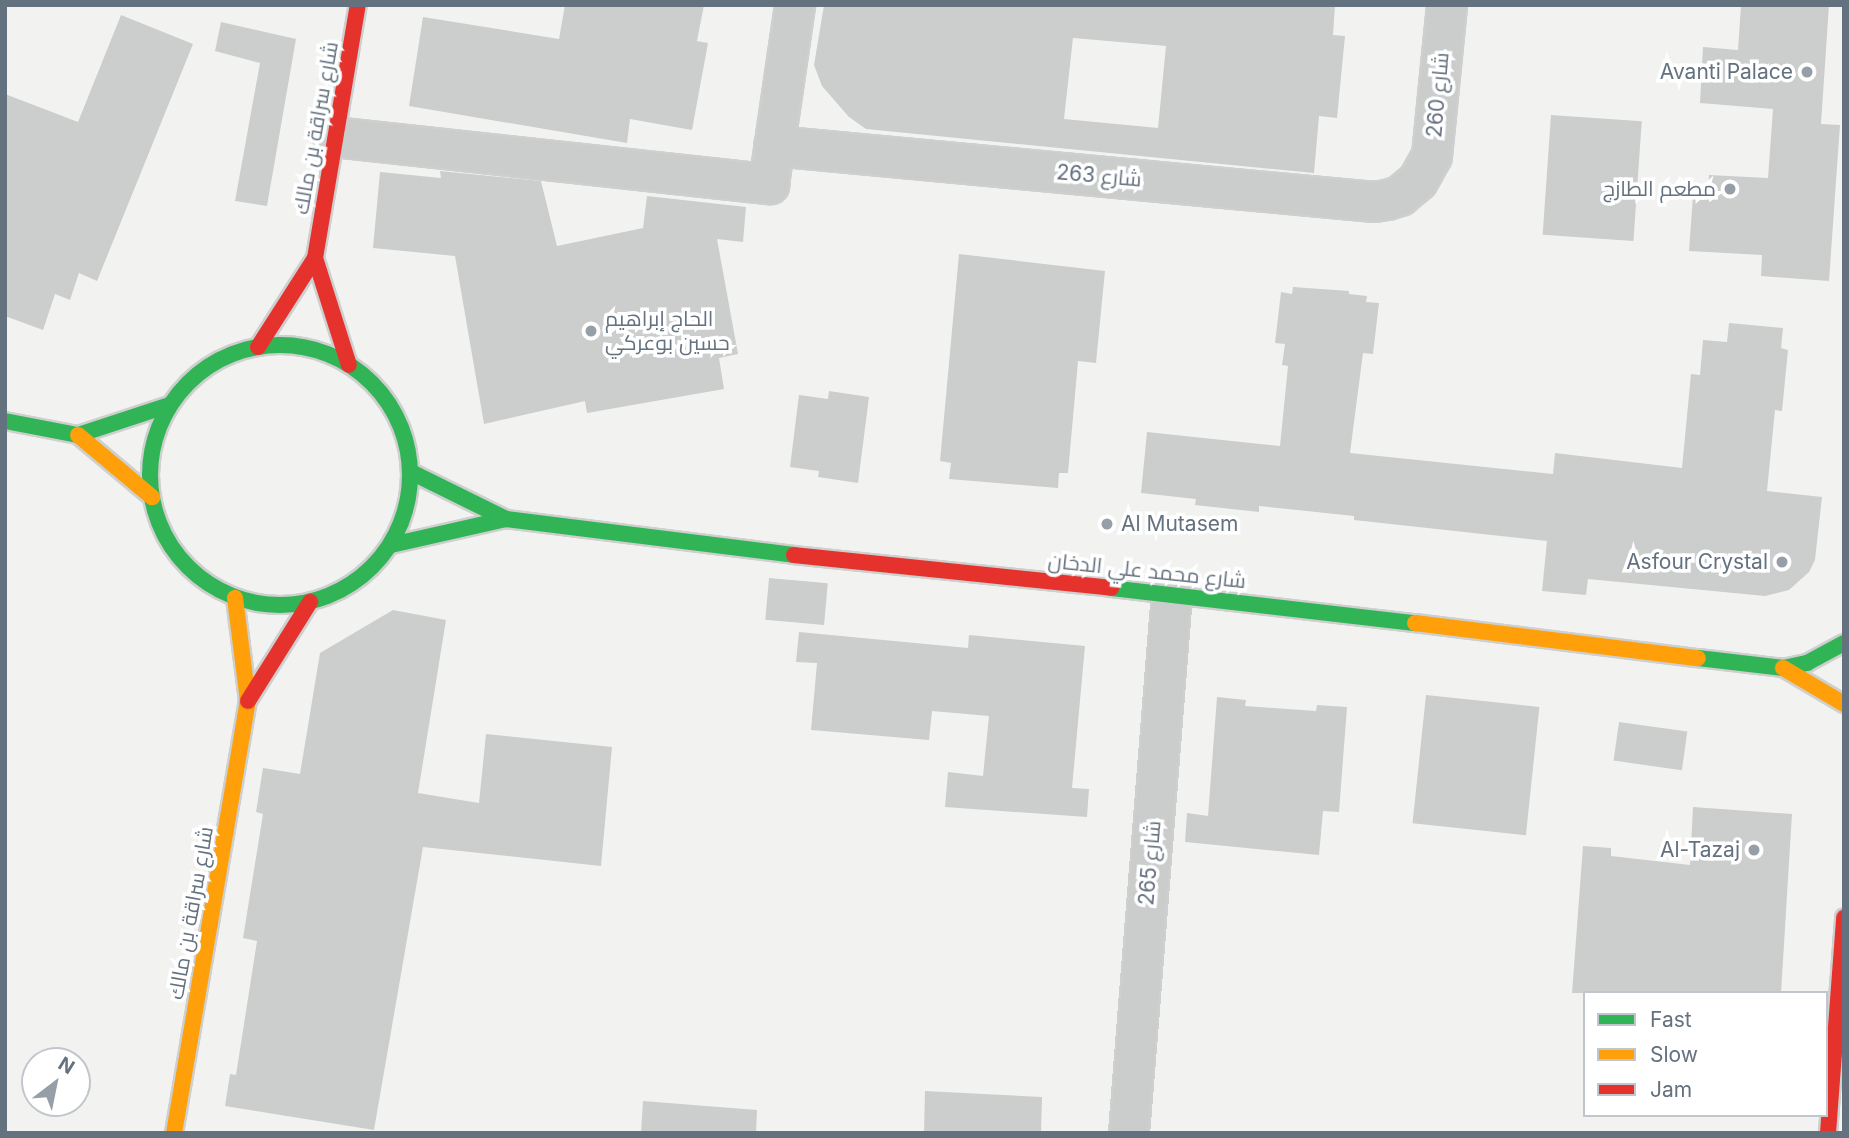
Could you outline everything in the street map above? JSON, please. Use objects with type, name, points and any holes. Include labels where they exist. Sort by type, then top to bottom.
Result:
[{"type":"street","name":"شارع سراقة بن مالك","points":[[258,347],[315,258],[333,137],[358,5]]},
{"type":"street","points":[[333,137],[769,184],[795,5]]},
{"type":"street","name":"شارع 260","points":[[1418,181],[1428,165],[1435,141],[1447,5]]},
{"type":"street","name":"شارع 263","points":[[774,146],[1374,202],[1400,196],[1418,181]]},
{"type":"street","name":"شارع سراقة بن مالك","points":[[315,258],[349,365]]},
{"type":"street","points":[[300,346],[349,365],[369,380],[386,400],[399,422],[407,447],[411,472],[405,510],[391,545],[356,581],[310,602],[285,605],[235,598],[201,578],[174,551],[161,528],[152,497],[151,453],[169,405],[204,369],[226,356],[258,347],[300,346]]},
{"type":"street","points":[[78,435],[169,405]]},
{"type":"street","points":[[5,421],[78,435],[152,497]]},
{"type":"street","name":"شارع محمد علي الدخان","points":[[411,472],[506,519],[744,550],[1172,594],[1783,668],[1807,663],[1844,643]]},
{"type":"street","name":"شارع محمد علي الدخان","points":[[391,545],[506,519]]},
{"type":"street","name":"شارع 265","points":[[1129,1133],[1172,594]]},
{"type":"street","name":"شارع سراقة بن مالك","points":[[174,1133],[248,701],[235,598]]},
{"type":"street","name":"شارع سراقة بن مالك","points":[[248,701],[310,602]]},
{"type":"street","name":"شارع محمد علي الدخان","points":[[1783,668],[1844,704]]},
{"type":"street","points":[[1828,1133],[1844,918]]},
{"type":"building","points":[[565,5],[704,5],[697,41],[708,43],[692,130],[630,119],[627,143],[409,106],[423,17],[559,39]]},
{"type":"building","points":[[824,5],[1335,5],[1333,35],[1345,36],[1337,118],[1319,116],[1314,173],[866,129],[849,117],[822,86],[814,65]],"holes":[[[1073,38],[1166,46],[1158,128],[1064,119]]]},
{"type":"building","points":[[1741,5],[1829,5],[1821,124],[1840,125],[1829,281],[1761,276],[1762,255],[1689,251],[1693,196],[1708,197],[1709,175],[1768,178],[1773,109],[1700,103],[1703,47],[1738,50]]},
{"type":"building","points":[[121,15],[193,44],[97,281],[79,273],[70,300],[55,294],[43,330],[5,316],[5,94],[78,122]]},
{"type":"building","points":[[221,22],[296,39],[267,206],[235,201],[260,63],[215,51]]},
{"type":"building","points":[[1551,115],[1642,121],[1633,241],[1543,235]]},
{"type":"building","points":[[440,171],[541,181],[557,246],[643,228],[647,196],[746,207],[743,242],[717,239],[738,354],[719,358],[724,389],[587,413],[585,401],[484,424],[455,256],[373,248],[380,172],[441,178]]},
{"type":"building","points":[[959,254],[1105,271],[1096,363],[1078,361],[1068,473],[1059,473],[1058,488],[949,479],[951,463],[940,461]]},
{"type":"building","points":[[1293,287],[1349,291],[1349,294],[1367,296],[1366,302],[1379,303],[1373,354],[1363,353],[1350,453],[1553,474],[1555,453],[1682,468],[1691,374],[1700,375],[1703,340],[1727,342],[1729,323],[1783,328],[1781,348],[1788,350],[1782,411],[1775,410],[1767,491],[1822,497],[1815,560],[1809,572],[1789,590],[1765,596],[1588,579],[1586,595],[1542,591],[1547,541],[1354,520],[1354,516],[1259,506],[1259,512],[1195,505],[1196,499],[1141,493],[1147,432],[1280,446],[1288,366],[1282,365],[1285,344],[1275,343],[1281,292],[1292,294]]},
{"type":"building","points":[[829,391],[869,397],[858,483],[818,477],[819,471],[790,467],[799,395],[828,399]]},
{"type":"building","points":[[769,578],[828,583],[824,625],[765,620]]},
{"type":"building","points":[[393,610],[446,620],[418,793],[479,803],[486,734],[612,747],[601,866],[423,847],[374,1130],[225,1106],[230,1074],[236,1075],[257,941],[243,938],[263,814],[256,812],[263,768],[300,774],[320,653]]},
{"type":"building","points":[[799,632],[968,648],[969,635],[1085,646],[1072,788],[1089,789],[1087,817],[945,807],[948,772],[983,776],[989,716],[932,711],[929,740],[811,730],[817,663],[796,662]]},
{"type":"building","points":[[1426,695],[1539,707],[1526,835],[1413,823]]},
{"type":"building","points":[[1217,697],[1246,700],[1245,706],[1316,711],[1317,705],[1347,707],[1339,812],[1323,811],[1319,855],[1185,842],[1187,813],[1208,816]]},
{"type":"building","points":[[1619,722],[1687,732],[1682,770],[1614,761]]},
{"type":"building","points":[[1693,807],[1792,814],[1781,991],[1572,993],[1583,846],[1611,848],[1611,856],[1690,865]]},
{"type":"building","points":[[925,1091],[1042,1097],[1041,1133],[924,1133]]},
{"type":"building","points":[[643,1101],[757,1110],[756,1133],[641,1133]]},
{"type":"traffic: fast","points":[[280,345],[305,347],[341,360],[363,374],[381,392],[400,425],[408,450],[410,475],[408,500],[395,536],[381,558],[363,576],[330,595],[305,603],[280,605],[255,603],[219,590],[197,576],[179,558],[160,525],[152,500],[150,475],[152,450],[165,414],[179,392],[197,374],[230,355],[255,347],[280,345]]},
{"type":"traffic: fast","points":[[5,421],[78,435],[169,405]]},
{"type":"traffic: fast","points":[[411,472],[506,519],[794,555]]},
{"type":"traffic: fast","points":[[391,545],[506,519]]},
{"type":"traffic: fast","points":[[1111,588],[1415,623]]},
{"type":"traffic: fast","points":[[1698,658],[1783,668],[1807,663],[1844,643]]},
{"type":"traffic: slow","points":[[78,435],[152,497]]},
{"type":"traffic: slow","points":[[174,1133],[248,701],[235,598]]},
{"type":"traffic: slow","points":[[1415,623],[1698,658]]},
{"type":"traffic: slow","points":[[1783,668],[1844,704]]},
{"type":"traffic: jam","points":[[258,347],[315,258],[358,5]]},
{"type":"traffic: jam","points":[[315,258],[349,365]]},
{"type":"traffic: jam","points":[[794,555],[1111,588]]},
{"type":"traffic: jam","points":[[248,701],[310,602]]},
{"type":"traffic: jam","points":[[1828,1133],[1844,918]]},
{"type":"place","name":"Avanti Palace","points":[[1807,72]]},
{"type":"place","name":"مطعم الطازج","points":[[1730,189]]},
{"type":"place","name":"الحاج إبراهيم حسين بوعركي","points":[[591,331]]},
{"type":"place","name":"Al Mutasem","points":[[1107,524]]},
{"type":"place","name":"Asfour Crystal","points":[[1782,562]]},
{"type":"place","name":"Al-Tazaj","points":[[1754,850]]}]
